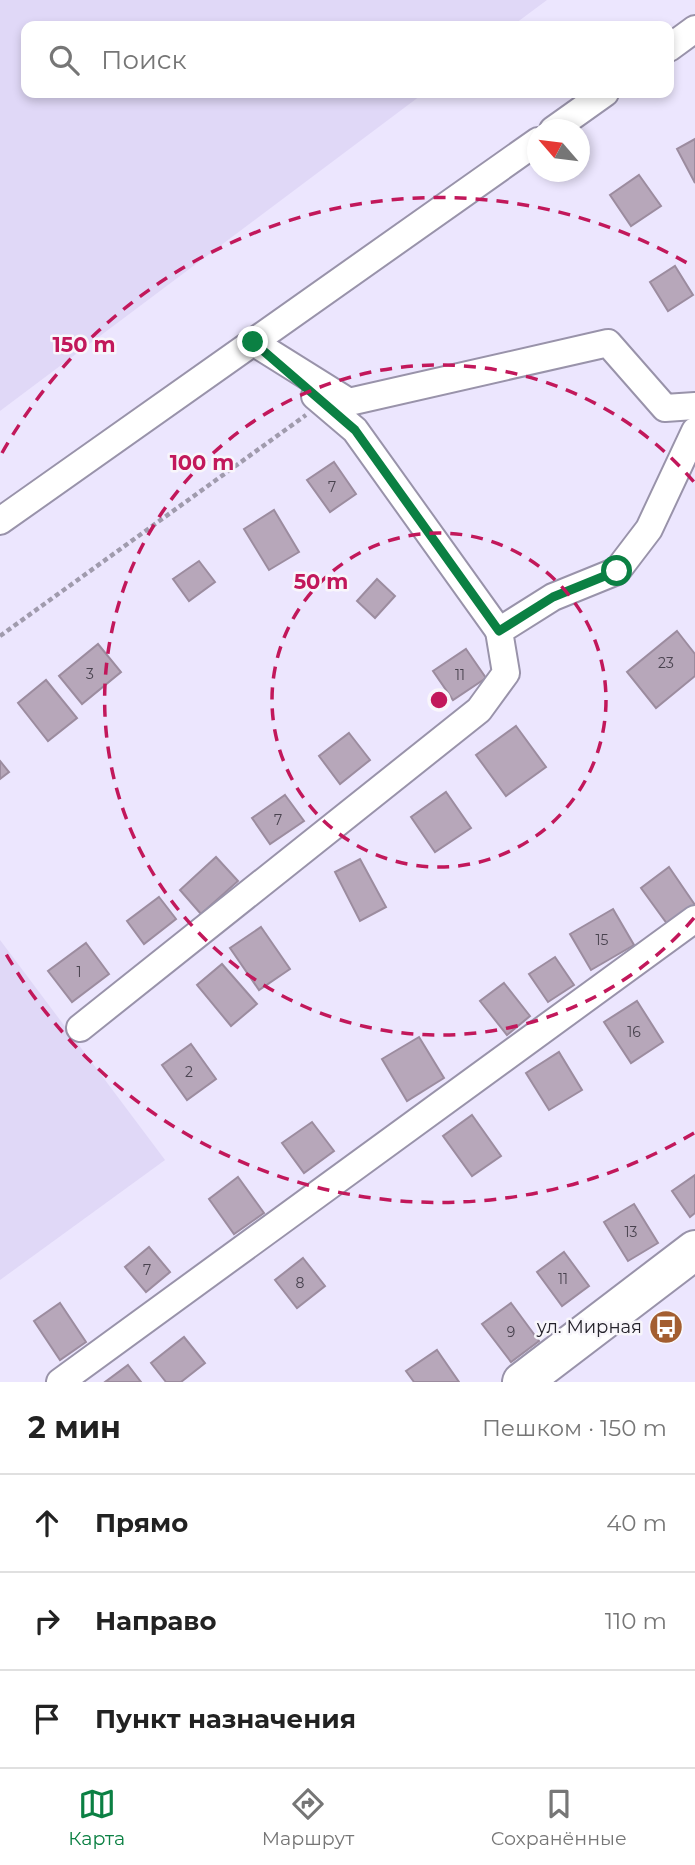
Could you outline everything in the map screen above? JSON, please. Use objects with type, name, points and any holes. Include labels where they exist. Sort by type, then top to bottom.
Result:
[{"type":"main road","points":[[522,1382],[695,1250]]},
{"type":"street","points":[[674,44],[695,29]]},
{"type":"street","points":[[568,119],[598,98]]},
{"type":"street","points":[[0,521],[527,148]]},
{"type":"street","points":[[80,1028],[480,710],[506,673],[499,631],[355,430],[253,342]]},
{"type":"street","points":[[253,342],[349,402],[608,343],[665,408],[695,406]]},
{"type":"street","points":[[499,631],[553,597],[617,571],[649,528],[695,431]]},
{"type":"street","points":[[60,1382],[695,919]]},
{"type":"path","points":[[0,636],[323,403]]},
{"type":"shaded area","points":[[0,0],[547,0],[519,21],[21,21],[21,98],[417,98],[0,411]]},
{"type":"shaded area","points":[[0,940],[165,1160],[0,1280]]},
{"type":"building","points":[[695,139],[695,183],[677,149]]},
{"type":"building","points":[[639,175],[661,206],[631,226],[610,195]]},
{"type":"building","points":[[675,266],[693,295],[668,311],[650,282]]},
{"type":"building","points":[[334,462],[356,494],[330,512],[307,480]]},
{"type":"building","points":[[274,510],[299,552],[269,570],[244,529]]},
{"type":"building","points":[[199,561],[215,582],[189,601],[173,579]]},
{"type":"building","points":[[377,579],[395,596],[375,618],[357,601]]},
{"type":"building","points":[[677,631],[695,654],[695,676],[656,708],[627,672]]},
{"type":"building","points":[[98,644],[121,672],[82,704],[59,676]]},
{"type":"building","points":[[466,649],[486,678],[453,700],[433,671]]},
{"type":"building","points":[[46,680],[77,718],[48,741],[18,703]]},
{"type":"building","points":[[516,726],[546,767],[506,796],[476,755]]},
{"type":"building","points":[[349,733],[370,760],[340,784],[319,756]]},
{"type":"building","points":[[0,761],[9,772],[0,779]]},
{"type":"building","points":[[446,792],[471,828],[435,852],[411,817]]},
{"type":"building","points":[[285,795],[304,821],[270,844],[252,818]]},
{"type":"building","points":[[216,857],[238,881],[201,914],[180,890]]},
{"type":"building","points":[[360,859],[386,907],[360,921],[335,872]]},
{"type":"building","points":[[669,867],[695,905],[668,925],[641,888]]},
{"type":"building","points":[[159,897],[176,919],[144,944],[127,921]]},
{"type":"building","points":[[613,909],[634,945],[591,970],[570,934]]},
{"type":"building","points":[[261,927],[290,969],[259,990],[230,948]]},
{"type":"building","points":[[86,943],[109,974],[72,1002],[48,971]]},
{"type":"building","points":[[555,957],[574,985],[548,1002],[529,974]]},
{"type":"building","points":[[222,964],[257,1004],[231,1026],[197,985]]},
{"type":"building","points":[[504,983],[530,1016],[507,1035],[480,1001]]},
{"type":"building","points":[[637,1001],[663,1042],[631,1063],[604,1022]]},
{"type":"building","points":[[419,1037],[444,1078],[407,1101],[382,1059]]},
{"type":"building","points":[[191,1044],[216,1079],[187,1100],[162,1065]]},
{"type":"building","points":[[559,1052],[582,1090],[549,1110],[526,1073]]},
{"type":"building","points":[[472,1115],[501,1156],[472,1176],[443,1136]]},
{"type":"building","points":[[312,1122],[334,1151],[304,1173],[282,1143]]},
{"type":"building","points":[[695,1175],[695,1213],[690,1217],[672,1191]]},
{"type":"building","points":[[238,1177],[264,1213],[234,1234],[209,1199]]},
{"type":"building","points":[[634,1204],[658,1243],[628,1261],[604,1222]]},
{"type":"building","points":[[149,1247],[170,1272],[146,1292],[125,1267]]},
{"type":"building","points":[[564,1252],[589,1286],[562,1306],[537,1272]]},
{"type":"building","points":[[303,1258],[325,1286],[297,1308],[275,1280]]},
{"type":"building","points":[[60,1303],[86,1342],[60,1360],[34,1321]]},
{"type":"building","points":[[511,1303],[539,1341],[511,1362],[482,1324]]},
{"type":"building","points":[[184,1337],[205,1363],[181,1382],[166,1382],[151,1363]]},
{"type":"building","points":[[437,1350],[459,1382],[414,1382],[406,1371]]},
{"type":"building","points":[[128,1365],[141,1382],[105,1382]]},
{"type":"place","name":"ул. Мирная","points":[[666,1327]]},
{"type":"route","points":[[253,342],[355,430],[499,631],[553,597],[617,571]]}]
